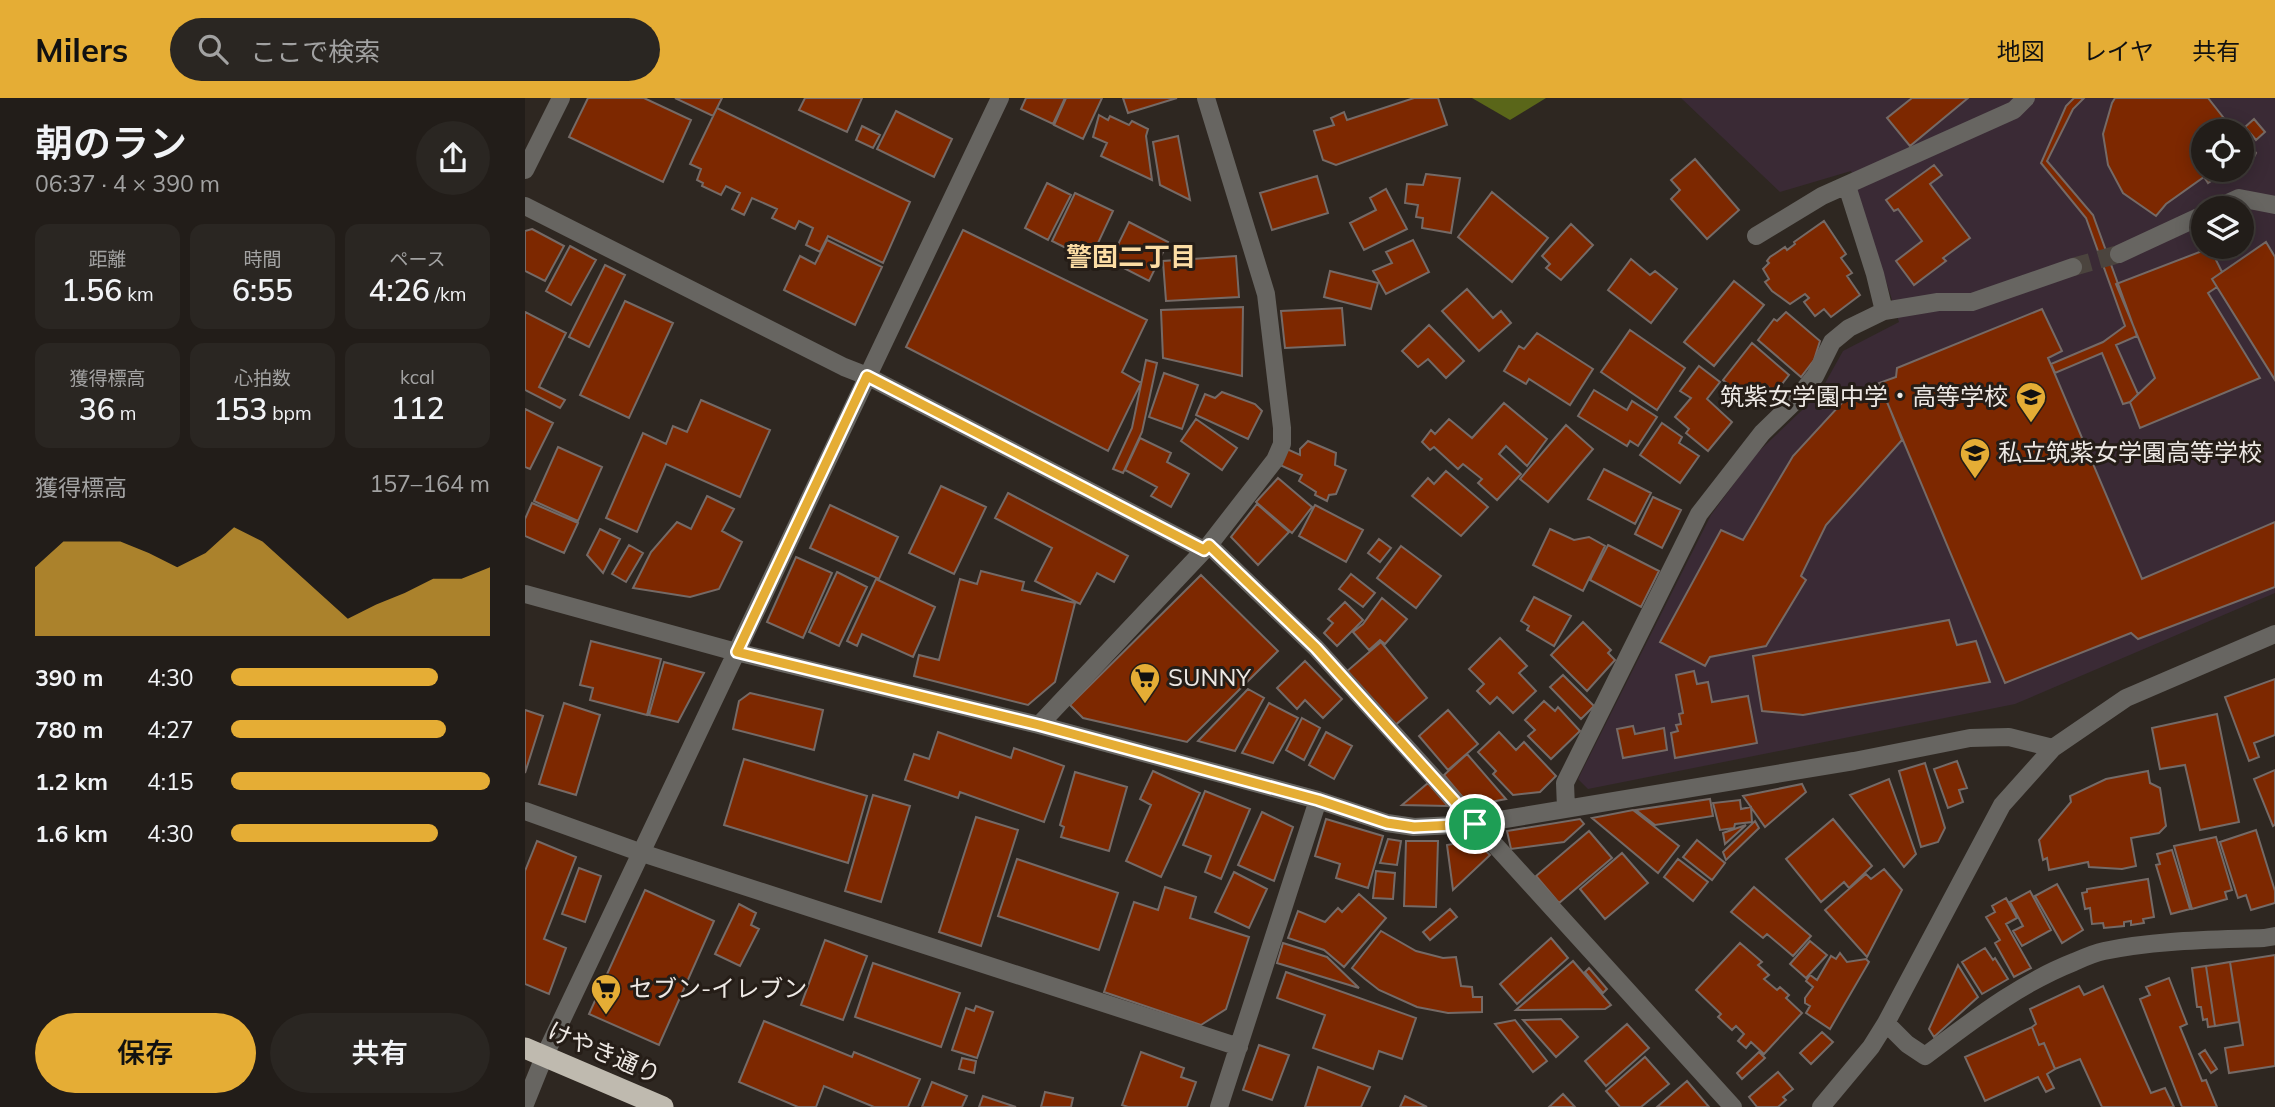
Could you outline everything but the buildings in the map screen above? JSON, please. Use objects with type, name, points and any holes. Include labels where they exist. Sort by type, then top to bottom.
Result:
[{"type":"highway","name":"けやき通り","points":[[535,1052],[663,1107]]},
{"type":"street","points":[[525,170],[561,98]]},
{"type":"street","points":[[525,1104],[535,1052],[642,853],[1000,98]]},
{"type":"street","points":[[1039,725],[1206,547],[1275,460],[1282,444],[1266,294],[1206,98]]},
{"type":"street","points":[[1756,236],[1822,196],[2014,110],[2027,98]]},
{"type":"street","points":[[1847,186],[1884,311]]},
{"type":"street","points":[[2254,201],[2275,205]]},
{"type":"street","points":[[525,206],[1206,547],[1316,648],[1733,1107]]},
{"type":"street","points":[[2119,254],[2191,221]]},
{"type":"street","points":[[1566,808],[1565,783],[1699,514],[1762,433],[1794,402],[1815,376],[1832,342],[1849,328],[1884,311],[1938,302],[1972,302],[2073,267]]},
{"type":"street","points":[[525,594],[737,652],[1039,725],[1318,800],[1387,823],[1414,827],[1475,824],[1854,761],[1971,738],[2009,737],[2053,748]]},
{"type":"street","points":[[1821,1107],[1871,1047],[1886,1023],[2002,805],[2053,748],[2126,698],[2275,634]]},
{"type":"street","points":[[1219,1107],[1318,800]]},
{"type":"street","points":[[525,811],[642,853],[1239,1046]]},
{"type":"street","points":[[1886,1023],[1907,1044],[1925,1056],[2025,985],[2101,951],[2170,942],[2264,939],[2275,936]]},
{"type":"shaded area","name":"筑紫女学園中学・高等学校","points":[[1681,98],[2275,98],[2275,593],[2015,704],[1588,789],[1578,779],[1711,515],[1756,454],[1819,394],[1843,351],[1899,322],[1851,171],[1780,192]]},
{"type":"green space","points":[[1472,98],[1546,98],[1510,120]]},
{"type":"tunnel","points":[[2073,267],[2119,254]]},
{"type":"place","name":"筑紫女学園中学・高等学校","points":[[2031,424]]},
{"type":"place","name":"私立筑紫女学園高等学校","points":[[1975,480]]},
{"type":"place","name":"SUNNY","points":[[1145,705]]},
{"type":"place","name":"セブン-イレブン","points":[[606,1016]]},
{"type":"district","name":"警固二丁目","points":[[1131,257]]},
{"type":"route","points":[[867,376],[1204,550],[1209,545],[1316,648],[1475,824],[1414,827],[1387,823],[1318,800],[1039,725],[737,652],[867,376]]}]
